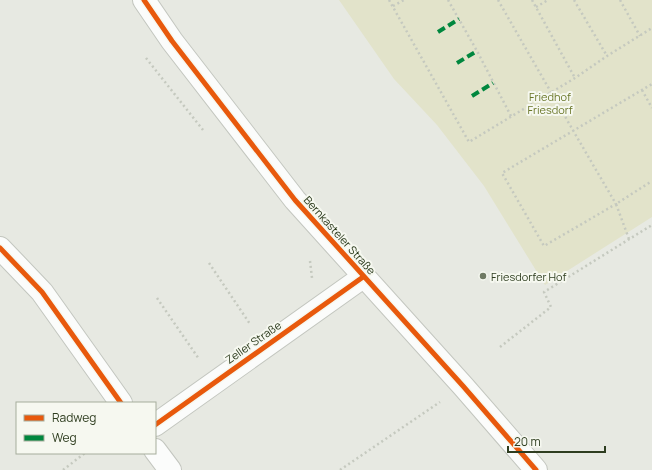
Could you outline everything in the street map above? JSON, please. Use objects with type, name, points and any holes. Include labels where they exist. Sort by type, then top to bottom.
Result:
[{"type":"street","name":"Bernkasteler Straße","points":[[144,0],[172,41],[295,200],[463,386],[536,470]]},
{"type":"street","points":[[0,248],[42,292],[120,402]]},
{"type":"street","name":"Zeller Straße","points":[[156,424],[363,277]]},
{"type":"street","points":[[156,451],[170,470]]},
{"type":"path","points":[[389,0],[469,142],[575,78],[652,28]]},
{"type":"path","points":[[393,6],[404,0]]},
{"type":"path","points":[[448,0],[511,116]]},
{"type":"path","points":[[498,0],[616,204],[629,239]]},
{"type":"path","points":[[532,0],[575,78]]},
{"type":"path","points":[[536,7],[548,0]]},
{"type":"path","points":[[574,0],[607,56]]},
{"type":"path","points":[[620,0],[640,36]]},
{"type":"path","points":[[652,84],[502,173],[544,246],[616,204],[652,180]]},
{"type":"path","points":[[642,90],[652,108]]},
{"type":"path","points":[[500,347],[551,307],[544,292],[652,225]]},
{"type":"path","points":[[209,263],[265,346]]},
{"type":"path","points":[[157,298],[215,382]]},
{"type":"path","points":[[340,470],[463,386]]},
{"type":"path","points":[[63,470],[84,454]]},
{"type":"green space","name":"Friedhof Friesdorf","points":[[339,0],[652,0],[652,217],[545,285],[484,186],[437,125],[394,79]]},
{"type":"marked path","points":[[438,32],[459,19]]},
{"type":"marked path","points":[[457,63],[477,51]]},
{"type":"marked path","points":[[472,96],[493,83]]},
{"type":"cycle path","points":[[144,0],[172,41],[295,200],[463,386],[536,470]]},
{"type":"cycle path","points":[[0,248],[42,292],[120,402]]},
{"type":"cycle path","points":[[156,424],[363,277]]},
{"type":"place","name":"Friesdorfer Hof","points":[[483,276]]}]
